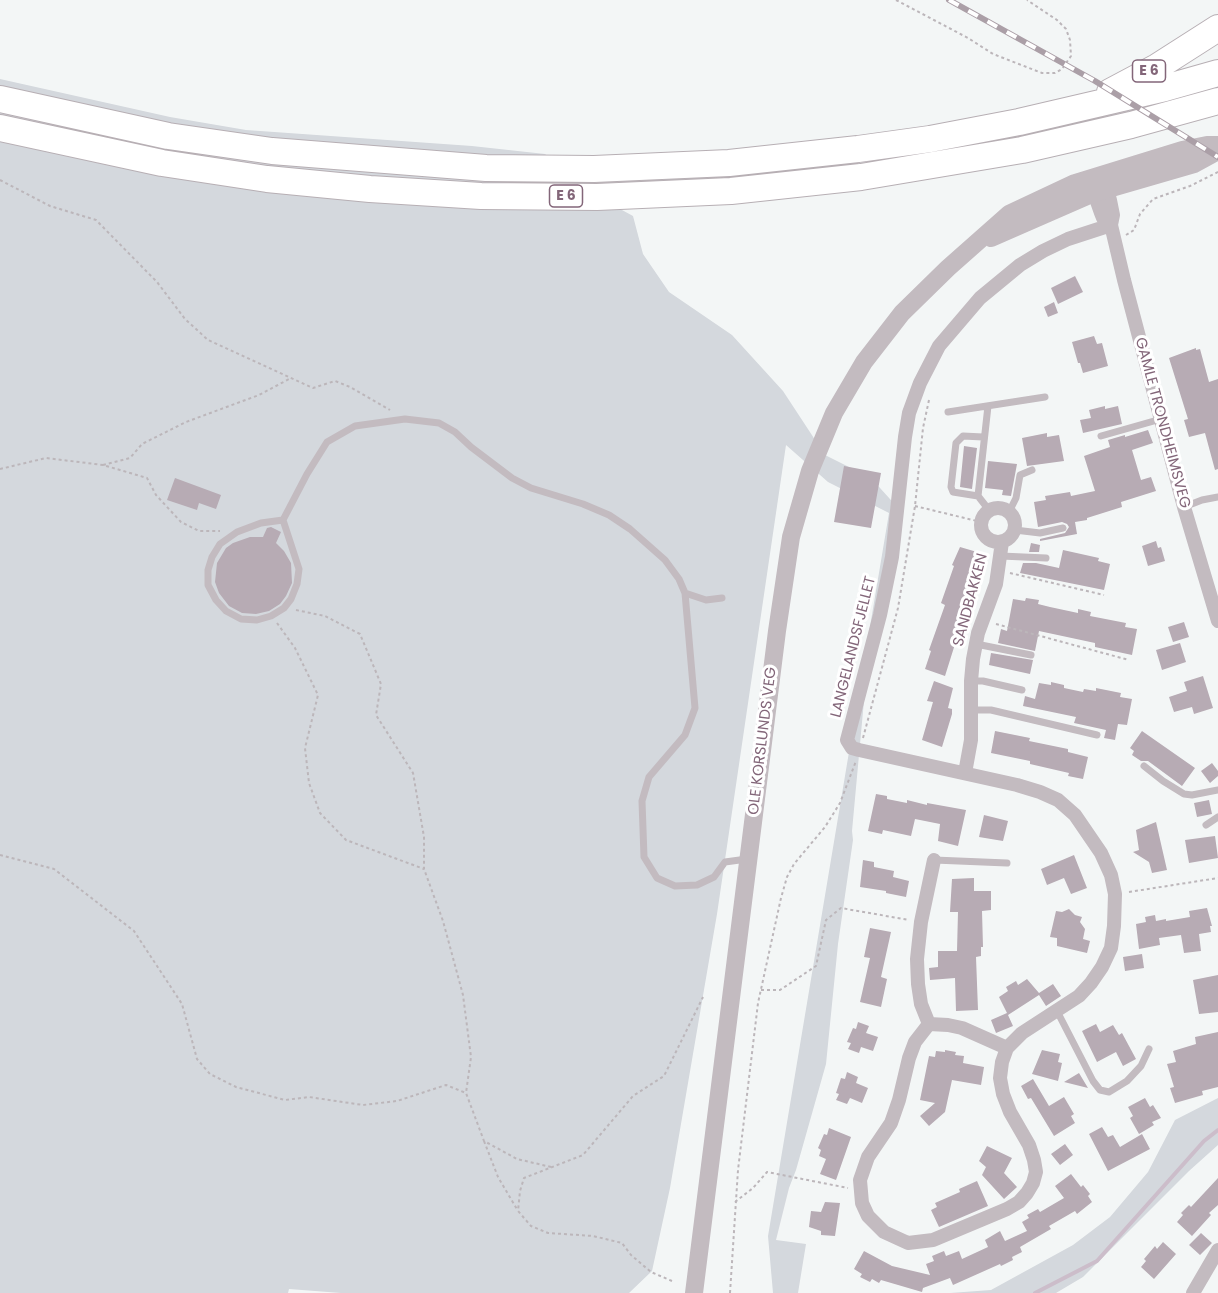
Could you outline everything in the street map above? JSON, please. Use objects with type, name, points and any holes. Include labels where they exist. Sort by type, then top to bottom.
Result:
[{"type":"highway","name":"E 6","points":[[1076,109],[1157,67],[1218,28]]},
{"type":"highway","name":"E 6","points":[[0,99],[168,136],[272,151],[376,161],[498,168],[594,169],[753,160],[930,139],[1076,109],[1218,73]]},
{"type":"highway","name":"E 6","points":[[0,128],[162,163],[267,178],[370,189],[480,196],[597,197],[731,190],[861,177],[1022,150],[1131,125],[1218,101]]},
{"type":"highway","name":"E 6","points":[[1131,125],[1218,118]]},
{"type":"street","points":[[1099,186],[1182,150],[1218,145]]},
{"type":"street","points":[[1099,186],[1194,164],[1218,151]]},
{"type":"street","name":"GAMLE TRONDHEIMSVEG","points":[[1099,186],[1113,215],[1111,225],[1114,239],[1184,507],[1218,621]]},
{"type":"street","name":"OLE KORSLUNDS VEG","points":[[694,1293],[786,567],[791,537],[810,471],[834,413],[864,362],[882,337],[920,294],[973,246],[1099,186]]},
{"type":"street","name":"LANGELANDSFJELLET","points":[[859,750],[852,748],[847,740],[880,615],[892,556],[909,413],[929,364],[939,346],[965,314],[1020,265],[1068,239],[1111,225]]},
{"type":"street","points":[[999,508],[1009,512],[1015,520],[1015,530],[1002,549],[983,533],[985,516],[999,508]]},
{"type":"street","name":"SANDBAKKEN","points":[[965,773],[971,740],[971,681],[976,644],[998,571],[1002,549]]},
{"type":"street","points":[[859,750],[1017,785],[1058,800],[1075,815],[1101,853],[1111,874],[1115,894],[1111,948],[1102,967],[1079,996],[1022,1033],[1007,1048],[1002,1062],[1000,1078],[1003,1094],[1010,1112],[1029,1145],[1036,1172],[1033,1183],[1019,1202],[1007,1209],[933,1240],[908,1242],[896,1239],[875,1225],[862,1203],[860,1180],[865,1163],[891,1123],[915,1042],[929,1024]]},
{"type":"street","points":[[929,1024],[921,1004],[917,959],[921,922],[934,860]]},
{"type":"street","points":[[929,1024],[962,1028],[1007,1048]]},
{"type":"street","points":[[1193,1293],[1218,1250]]},
{"type":"lane","points":[[948,412],[1045,397]]},
{"type":"lane","points":[[985,516],[978,496],[988,406]]},
{"type":"lane","points":[[284,520],[261,524],[237,532],[220,544],[212,557],[208,570],[208,585],[216,600],[226,611],[241,619],[257,620],[271,616],[284,608],[291,599],[297,584],[299,568],[284,520],[307,474],[327,442],[355,426],[405,419],[439,423],[455,432],[512,478],[531,488],[583,504],[609,515],[630,528],[665,560],[679,579],[685,593],[695,708],[685,735],[649,777],[642,801],[644,857],[657,878],[675,886],[697,885],[714,877],[725,862],[748,859]]},
{"type":"lane","points":[[1101,436],[1161,419]]},
{"type":"lane","points":[[978,496],[953,492],[951,487],[956,443],[963,436],[983,437]]},
{"type":"lane","points":[[1009,512],[1016,498],[1020,475],[1032,470]]},
{"type":"lane","points":[[1184,507],[1218,497]]},
{"type":"lane","points":[[1015,530],[1034,533],[1063,528]]},
{"type":"lane","points":[[1002,549],[1046,558]]},
{"type":"lane","points":[[685,593],[706,600],[722,598]]},
{"type":"lane","points":[[976,644],[1031,655]]},
{"type":"lane","points":[[971,681],[983,681],[1022,690]]},
{"type":"lane","points":[[972,710],[991,710],[1097,735]]},
{"type":"lane","points":[[1144,766],[1184,794],[1192,795],[1218,790]]},
{"type":"lane","points":[[1206,825],[1218,817]]},
{"type":"lane","points":[[934,860],[1007,863]]},
{"type":"lane","points":[[1057,1011],[1093,1081],[1100,1090],[1109,1092],[1127,1081],[1141,1066],[1149,1049]]},
{"type":"path","points":[[896,0],[968,38],[993,54],[1042,73],[1055,73],[1062,69],[1071,56],[1070,40],[1066,29],[1057,20],[1027,0]]},
{"type":"path","points":[[1114,239],[1134,230],[1140,214],[1153,199],[1190,186],[1218,172]]},
{"type":"path","points":[[0,180],[50,206],[96,220],[157,282],[185,319],[208,340],[313,388],[335,381],[350,387],[405,419]]},
{"type":"path","points":[[104,465],[130,458],[142,444],[186,422],[259,395],[291,378]]},
{"type":"path","points":[[0,469],[46,458],[104,465],[147,478],[156,495],[181,522],[199,531],[237,532]]},
{"type":"path","points":[[915,507],[985,516]]},
{"type":"path","points":[[998,571],[1104,595]]},
{"type":"path","points":[[284,608],[325,616],[360,634],[381,684],[376,716],[413,773],[424,837],[424,869],[443,921],[462,995],[471,1057],[466,1093],[498,1177],[518,1211],[531,1226],[548,1233],[593,1236],[622,1242],[631,1255],[651,1272],[672,1281]]},
{"type":"path","points":[[271,616],[295,648],[318,695],[305,748],[309,783],[320,813],[346,840],[424,869]]},
{"type":"path","points":[[983,621],[1130,660]]},
{"type":"path","points":[[730,1293],[738,1170],[760,990],[787,877],[794,864],[825,827],[840,803],[850,781],[859,750]]},
{"type":"path","points":[[0,855],[54,869],[134,931],[182,1004],[197,1059],[210,1074],[236,1087],[285,1100],[309,1097],[363,1105],[398,1101],[446,1085],[466,1093]]},
{"type":"path","points":[[1115,894],[1218,878]]},
{"type":"path","points":[[760,990],[780,990],[816,966],[826,920],[841,908],[921,922]]},
{"type":"path","points":[[518,1211],[524,1178],[583,1155],[633,1096],[664,1076],[704,997]]},
{"type":"path","points":[[483,1141],[517,1159],[551,1167]]},
{"type":"path","points":[[735,1202],[753,1188],[767,1172],[860,1190]]},
{"type":"shaded area","points":[[0,79],[170,117],[246,130],[472,146],[545,154],[585,190],[633,216],[643,254],[669,292],[732,335],[783,391],[825,455],[871,478],[899,509],[867,668],[853,840],[838,944],[826,1064],[776,1240],[806,1244],[798,1293],[773,1293],[768,1236],[889,513],[828,482],[786,445],[717,914],[670,1188],[652,1271],[629,1293],[341,1293],[289,1289],[288,1293],[0,1293]]},
{"type":"shaded area","points":[[1218,1098],[1218,1145],[1083,1277],[1056,1293],[950,1293],[991,1290],[1073,1245],[1110,1217],[1148,1172],[1175,1120]]},
{"type":"building","points":[[1075,276],[1083,292],[1058,304],[1051,288]]},
{"type":"building","points":[[1054,302],[1058,313],[1048,317],[1044,307]]},
{"type":"building","points":[[1094,336],[1097,344],[1102,343],[1108,366],[1083,373],[1072,342]]},
{"type":"building","points":[[1196,348],[1196,350],[1200,349],[1209,382],[1218,379],[1218,469],[1215,470],[1205,433],[1189,437],[1184,420],[1188,419],[1169,358]]},
{"type":"building","points":[[1105,406],[1105,409],[1118,406],[1122,424],[1083,433],[1080,420],[1091,418],[1089,410]]},
{"type":"building","points":[[1148,430],[1153,443],[1132,450],[1141,480],[1151,477],[1156,491],[1121,502],[1122,507],[1075,522],[1077,534],[1040,541],[1040,539],[1065,533],[1069,527],[1062,522],[1038,527],[1034,502],[1046,500],[1045,496],[1070,492],[1071,496],[1095,491],[1084,456],[1110,447],[1108,440]]},
{"type":"building","points":[[1047,433],[1047,437],[1059,435],[1064,461],[1027,466],[1022,438]]},
{"type":"building","points":[[964,446],[977,448],[972,489],[960,487]]},
{"type":"building","points":[[988,461],[1017,464],[1011,496],[1002,495],[1003,490],[985,488]]},
{"type":"building","points":[[844,466],[881,473],[871,528],[834,522]]},
{"type":"building","points":[[175,478],[221,495],[216,509],[199,503],[197,510],[167,500]]},
{"type":"building","points":[[271,527],[281,532],[276,543],[291,563],[292,583],[280,604],[269,611],[256,614],[242,613],[229,606],[219,593],[215,582],[217,563],[226,548],[233,543],[250,537],[263,537],[267,528]]},
{"type":"building","points":[[1156,541],[1158,548],[1161,547],[1165,561],[1148,566],[1142,546]]},
{"type":"building","points":[[1031,543],[1040,545],[1039,552],[1029,552]]},
{"type":"building","points":[[960,547],[977,552],[977,558],[958,618],[961,619],[959,624],[961,625],[945,676],[925,669],[931,651],[929,650],[945,605],[941,603]]},
{"type":"building","points":[[1063,550],[1099,558],[1098,561],[1110,564],[1104,590],[1020,573],[1023,563],[1059,568]]},
{"type":"building","points":[[1026,598],[1039,600],[1038,604],[1050,607],[1078,613],[1078,609],[1091,612],[1090,616],[1126,623],[1125,627],[1137,629],[1132,655],[1095,647],[1095,643],[1039,631],[1035,651],[998,643],[1001,629],[1007,631],[1013,599],[1025,601]]},
{"type":"building","points":[[1184,622],[1189,637],[1173,642],[1168,627]]},
{"type":"building","points":[[1180,643],[1186,662],[1162,670],[1156,650]]},
{"type":"building","points":[[991,653],[1033,660],[1030,674],[989,665]]},
{"type":"building","points":[[1203,676],[1213,708],[1194,714],[1192,707],[1174,712],[1169,697],[1187,691],[1184,682]]},
{"type":"building","points":[[934,681],[953,688],[948,708],[952,709],[952,714],[942,747],[922,740],[933,702],[927,701]]},
{"type":"building","points":[[1051,682],[1064,685],[1064,688],[1083,692],[1084,689],[1096,691],[1096,688],[1121,693],[1120,697],[1132,699],[1127,725],[1118,724],[1115,740],[1104,738],[1106,730],[1074,723],[1076,717],[1023,706],[1025,696],[1035,699],[1039,683],[1051,685]]},
{"type":"building","points":[[995,731],[1030,738],[1029,741],[1068,749],[1068,752],[1088,757],[1083,779],[1068,776],[1069,773],[1030,764],[1030,761],[991,753]]},
{"type":"building","points":[[1142,731],[1195,768],[1182,786],[1148,761],[1141,761],[1132,755],[1134,751],[1130,748]]},
{"type":"building","points":[[1212,763],[1218,771],[1218,776],[1210,783],[1201,771]]},
{"type":"building","points":[[876,794],[907,803],[907,800],[966,810],[958,846],[938,841],[940,824],[915,819],[911,836],[883,830],[882,834],[868,831]]},
{"type":"building","points":[[1209,800],[1212,814],[1197,817],[1194,803]]},
{"type":"building","points":[[984,815],[1008,821],[1003,841],[979,837]]},
{"type":"building","points":[[1156,822],[1167,870],[1152,873],[1149,862],[1133,852],[1139,850],[1136,830]]},
{"type":"building","points":[[1215,836],[1218,858],[1189,863],[1185,840]]},
{"type":"building","points":[[1074,855],[1087,888],[1071,894],[1064,878],[1047,885],[1041,869]]},
{"type":"building","points":[[863,860],[874,862],[874,867],[894,871],[893,877],[909,881],[906,897],[860,887]]},
{"type":"building","points":[[974,878],[974,891],[991,891],[991,910],[982,911],[981,956],[976,957],[978,1010],[956,1011],[955,978],[930,980],[929,968],[938,967],[938,951],[957,951],[958,912],[950,912],[952,879]]},
{"type":"building","points":[[1207,908],[1212,926],[1210,926],[1211,932],[1199,934],[1201,951],[1184,953],[1181,935],[1159,938],[1160,945],[1139,949],[1136,924],[1146,922],[1145,917],[1155,915],[1156,921],[1166,919],[1166,921],[1190,917],[1189,911]]},
{"type":"building","points":[[1069,909],[1075,915],[1082,917],[1080,922],[1085,929],[1083,939],[1090,941],[1087,953],[1057,946],[1057,938],[1050,937],[1056,911],[1062,912]]},
{"type":"building","points":[[870,928],[891,932],[881,977],[887,979],[881,1007],[860,1002],[870,958],[864,957]]},
{"type":"building","points":[[1142,954],[1144,968],[1125,971],[1123,957]]},
{"type":"building","points":[[1218,975],[1218,1012],[1199,1014],[1193,980]]},
{"type":"building","points":[[1027,979],[1039,993],[1053,984],[1061,996],[1046,1006],[1039,995],[1008,1015],[1013,1026],[996,1033],[991,1020],[1007,1013],[999,997],[1008,991],[1006,987],[1016,981],[1018,985]]},
{"type":"building","points":[[858,1022],[869,1026],[866,1033],[878,1037],[873,1051],[861,1047],[859,1053],[848,1049],[851,1043],[847,1042]]},
{"type":"building","points":[[1096,1024],[1100,1032],[1113,1025],[1119,1035],[1122,1033],[1136,1059],[1123,1066],[1116,1052],[1097,1062],[1082,1031]]},
{"type":"building","points":[[1218,1032],[1218,1087],[1202,1091],[1203,1095],[1175,1103],[1170,1088],[1174,1087],[1167,1064],[1176,1062],[1173,1051],[1196,1044],[1195,1037]]},
{"type":"building","points":[[945,1050],[964,1056],[963,1063],[984,1067],[981,1085],[952,1080],[945,1112],[929,1126],[920,1116],[935,1103],[920,1100],[929,1056],[935,1057],[936,1051],[945,1052]]},
{"type":"building","points":[[1042,1050],[1060,1054],[1058,1062],[1062,1063],[1058,1081],[1032,1074]]},
{"type":"building","points":[[847,1072],[858,1077],[856,1083],[868,1088],[862,1103],[850,1098],[847,1104],[836,1100],[841,1078],[845,1079]]},
{"type":"building","points":[[1079,1073],[1088,1088],[1064,1082]]},
{"type":"building","points":[[1033,1079],[1049,1106],[1064,1097],[1074,1114],[1071,1116],[1075,1123],[1054,1136],[1021,1086]]},
{"type":"building","points":[[1145,1098],[1150,1107],[1153,1105],[1161,1118],[1152,1122],[1154,1125],[1139,1134],[1130,1118],[1133,1116],[1128,1107]]},
{"type":"building","points":[[1102,1127],[1108,1137],[1113,1135],[1120,1147],[1142,1134],[1150,1149],[1108,1171],[1089,1134]]},
{"type":"building","points":[[829,1128],[851,1137],[836,1180],[820,1174],[826,1159],[819,1156],[821,1150],[818,1148]]},
{"type":"building","points":[[1065,1144],[1073,1155],[1060,1165],[1051,1154]]},
{"type":"building","points":[[987,1146],[1012,1158],[1004,1173],[1017,1187],[1004,1199],[982,1175],[986,1167],[979,1161]]},
{"type":"building","points":[[1071,1174],[1090,1194],[1088,1196],[1092,1202],[1077,1214],[1075,1211],[1049,1226],[1051,1229],[1020,1247],[1022,1252],[1001,1266],[1000,1264],[953,1285],[950,1278],[923,1288],[922,1292],[881,1280],[879,1283],[872,1279],[870,1282],[860,1277],[862,1274],[854,1269],[864,1251],[892,1266],[930,1275],[926,1264],[934,1261],[932,1256],[944,1251],[946,1256],[959,1251],[962,1259],[988,1247],[985,1240],[1000,1231],[1005,1241],[1027,1231],[1022,1222],[1029,1218],[1027,1215],[1038,1209],[1040,1212],[1064,1198],[1055,1186]]},
{"type":"building","points":[[1218,1178],[1218,1205],[1192,1236],[1177,1222],[1183,1215],[1181,1213],[1189,1205],[1191,1207]]},
{"type":"building","points":[[977,1181],[988,1206],[939,1227],[931,1210],[937,1207],[935,1203],[960,1192],[959,1189]]},
{"type":"building","points":[[825,1202],[840,1203],[835,1236],[821,1235],[821,1231],[809,1227],[811,1211],[821,1212]]},
{"type":"building","points":[[1201,1233],[1212,1243],[1200,1255],[1189,1245]]},
{"type":"building","points":[[1163,1242],[1176,1254],[1154,1279],[1141,1267],[1146,1261],[1144,1259],[1155,1246],[1157,1249]]},
{"type":"waterway","points":[[1035,1293],[1097,1261],[1204,1141],[1218,1130]]},
{"type":"railway","points":[[949,0],[1095,81],[1218,157]]}]
